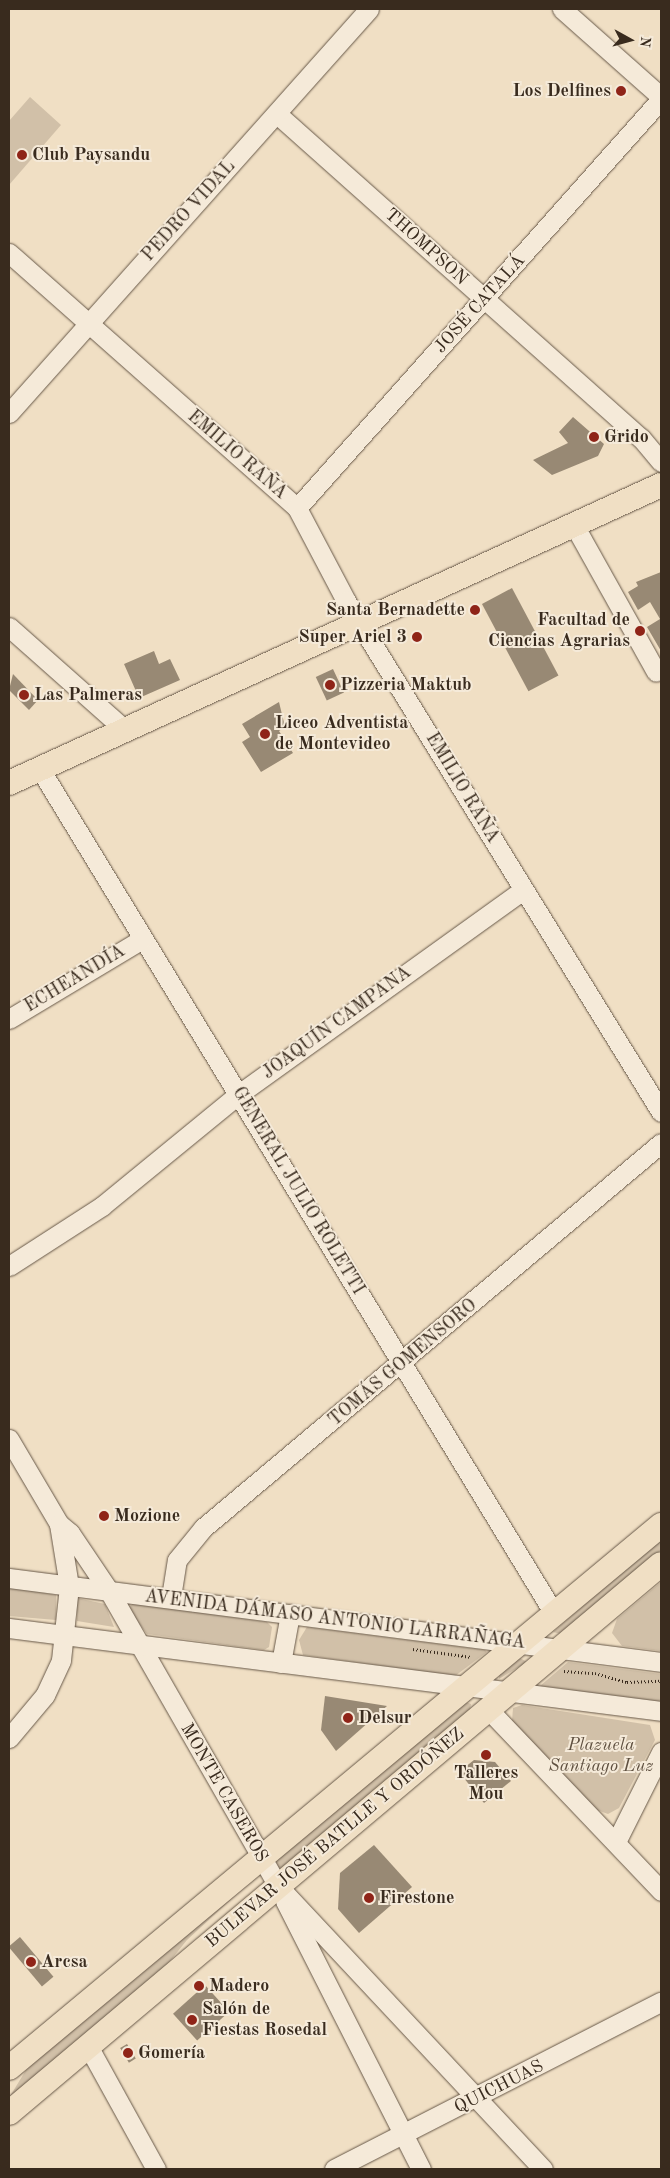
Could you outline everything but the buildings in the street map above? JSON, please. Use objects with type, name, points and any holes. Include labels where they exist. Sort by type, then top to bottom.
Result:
[{"type":"main road","points":[[9,783],[661,485]]},
{"type":"main road","name":"BULEVAR JOSÉ BATLLE Y ORDÓÑEZ","points":[[16,2062],[661,1526]]},
{"type":"main road","name":"BULEVAR JOSÉ BATLLE Y ORDÓÑEZ","points":[[9,2113],[505,1692],[560,1649],[661,1564]]},
{"type":"main road","points":[[169,1978],[198,1932],[256,1885],[262,1875],[261,1858]]},
{"type":"main road","points":[[9,2087],[16,2062]]},
{"type":"street","name":"PEDRO VIDAL","points":[[9,413],[369,9]]},
{"type":"street","points":[[562,9],[661,98]]},
{"type":"street","name":"JOSÉ CATALÁ","points":[[297,508],[661,98]]},
{"type":"street","name":"THOMPSON","points":[[276,114],[641,438],[661,462]]},
{"type":"street","name":"EMILIO RAÑA","points":[[9,253],[297,508],[361,622],[661,1112]]},
{"type":"street","points":[[574,525],[656,672]]},
{"type":"street","points":[[9,627],[125,730]]},
{"type":"street","name":"GENERAL JULIO ROLETTI","points":[[40,769],[142,940],[239,1094],[555,1615]]},
{"type":"street","name":"JOAQUÍN CAMPANA","points":[[9,1266],[102,1206],[239,1094],[524,890]]},
{"type":"street","name":"ECHEANDÍA","points":[[9,1019],[142,940]]},
{"type":"street","name":"TOMÁS GOMENSORO","points":[[171,1597],[176,1560],[190,1540],[403,1364],[661,1143]]},
{"type":"street","name":"MONTE CASEROS","points":[[9,1439],[59,1524],[70,1533],[108,1591],[278,1886],[475,2100],[544,2169]]},
{"type":"street","name":"MONTE CASEROS","points":[[9,1738],[55,1679],[64,1636],[69,1586],[59,1524]]},
{"type":"street","name":"AVENIDA DÁMASO ANTONIO LARRAÑAGA","points":[[9,1578],[171,1597],[661,1662]]},
{"type":"street","points":[[281,1663],[290,1614]]},
{"type":"street","points":[[9,1628],[467,1688],[661,1711]]},
{"type":"street","points":[[487,1708],[661,1891]]},
{"type":"street","points":[[616,1842],[661,1752]]},
{"type":"street","points":[[278,1886],[402,2135],[421,2169]]},
{"type":"street","name":"QUICHUAS","points":[[334,2169],[475,2100],[661,2002]]},
{"type":"street","points":[[88,2046],[156,2169]]},
{"type":"green space","name":"Club Paysandu","points":[[30,97],[61,125],[9,185],[9,121]]},
{"type":"green space","points":[[661,1537],[661,1550],[561,1634],[553,1632]]},
{"type":"green space","points":[[661,1582],[661,1651],[622,1646],[612,1633],[617,1619]]},
{"type":"green space","points":[[9,1587],[56,1595],[56,1620],[9,1616]]},
{"type":"green space","points":[[77,1598],[105,1604],[114,1627],[77,1621]]},
{"type":"green space","points":[[133,1603],[267,1622],[272,1627],[269,1647],[264,1650],[147,1634],[128,1609]]},
{"type":"green space","points":[[307,1627],[485,1650],[487,1652],[455,1676],[303,1655],[299,1640]]},
{"type":"green space","points":[[520,1658],[527,1662],[499,1679],[499,1675]]},
{"type":"green space","points":[[568,1662],[661,1674],[661,1703],[540,1686]]},
{"type":"green space","points":[[466,1702],[471,1704],[470,1710],[283,1868],[278,1867],[276,1861]]},
{"type":"green space","name":"Plazuela Santiago Luz","points":[[522,1705],[650,1725],[655,1740],[619,1808],[608,1814],[597,1810],[512,1722],[513,1708]]},
{"type":"green space","points":[[240,1891],[187,1940],[162,1971],[9,2098],[26,2070],[49,2049]]},
{"type":"place","name":"Los Delfines","points":[[621,91]]},
{"type":"place","name":"Club Paysandu","points":[[22,155]]},
{"type":"place","name":"Grido","points":[[594,437]]},
{"type":"place","name":"Santa Bernadette","points":[[475,610]]},
{"type":"place","name":"Facultad de Ciencias Agrarias","points":[[640,631]]},
{"type":"place","name":"Super Ariel 3","points":[[417,637]]},
{"type":"place","name":"Pizzeria Maktub","points":[[330,685]]},
{"type":"place","name":"Las Palmeras","points":[[24,695]]},
{"type":"place","name":"Liceo Adventista de Montevideo","points":[[265,734]]},
{"type":"place","name":"Mozione","points":[[104,1516]]},
{"type":"place","name":"Delsur","points":[[348,1718]]},
{"type":"place","name":"Talleres Mou","points":[[486,1755]]},
{"type":"place","name":"Firestone","points":[[369,1898]]},
{"type":"place","name":"Arcsa","points":[[31,1962]]},
{"type":"place","name":"Madero","points":[[199,1986]]},
{"type":"place","name":"Salón de Fiestas Rosedal","points":[[192,2020]]},
{"type":"place","name":"Gomería","points":[[128,2053]]}]
